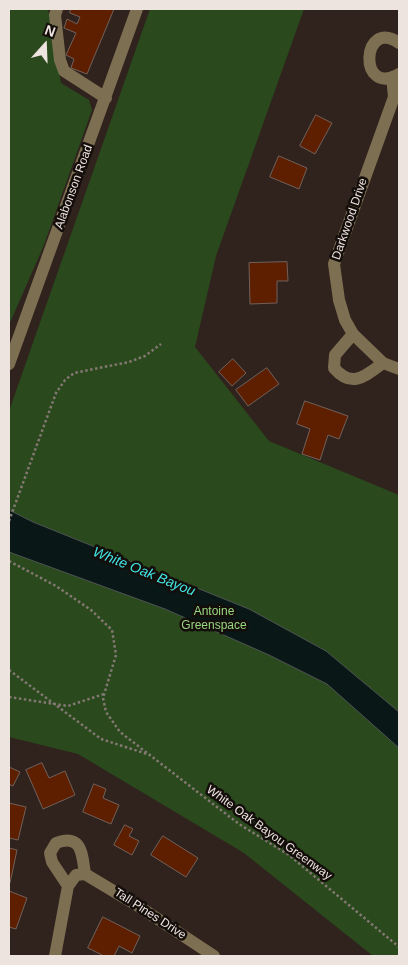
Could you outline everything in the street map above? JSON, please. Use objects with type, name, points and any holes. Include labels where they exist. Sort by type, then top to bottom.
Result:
[{"type":"street","points":[[57,9],[55,14],[60,60],[64,71],[106,98]]},
{"type":"street","name":"Alabonson Road","points":[[9,364],[137,9]]},
{"type":"street","name":"Darkwood Drive","points":[[399,43],[390,39],[378,41],[373,45],[368,56],[370,68],[374,73],[380,76],[396,76],[394,96],[334,264],[339,300],[345,320],[353,334],[383,363],[399,369]]},
{"type":"street","points":[[353,334],[335,355],[334,368],[341,376],[350,380],[363,377],[383,363]]},
{"type":"street","points":[[55,956],[68,886],[76,875],[85,874],[82,850],[74,841],[65,840],[56,843],[50,853],[52,862],[68,886]]},
{"type":"street","name":"Tall Pines Drive","points":[[85,874],[136,904],[214,956]]},
{"type":"path","points":[[9,522],[56,393],[65,380],[74,373],[129,362],[145,356],[161,344]]},
{"type":"path","points":[[9,561],[56,586],[91,610],[112,630],[116,654],[104,694]]},
{"type":"path","name":"White Oak Bayou Greenway","points":[[9,670],[101,739],[150,754]]},
{"type":"path","name":"White Oak Bayou Greenway","points":[[9,696],[68,706],[104,694],[106,712],[120,732],[239,824],[289,855],[399,947]]},
{"type":"green space","points":[[9,9],[48,9],[61,83],[89,100],[92,110],[44,245],[9,325]]},
{"type":"green space","name":"Antoine Greenspace","points":[[150,9],[304,9],[216,256],[195,347],[269,441],[399,495],[399,956],[373,956],[244,853],[78,754],[9,737],[9,411]]},
{"type":"water","name":"White Oak Bayou","points":[[9,510],[33,522],[249,609],[326,651],[399,712],[399,748],[327,684],[269,655],[165,609],[9,552]]},
{"type":"building","points":[[71,9],[114,9],[87,74],[71,68],[74,59],[66,55],[76,33],[64,28],[67,19],[77,24],[80,17],[70,13]]},
{"type":"building","points":[[316,115],[332,123],[315,154],[300,146]]},
{"type":"building","points":[[279,156],[307,168],[299,189],[270,177]]},
{"type":"building","points":[[287,262],[288,281],[277,281],[277,303],[250,304],[249,263]]},
{"type":"building","points":[[233,359],[246,373],[232,386],[219,372]]},
{"type":"building","points":[[267,368],[279,384],[248,406],[236,390]]},
{"type":"building","points":[[305,401],[348,416],[339,439],[328,435],[320,460],[302,454],[310,429],[297,424]]},
{"type":"building","points":[[42,763],[49,778],[65,771],[75,795],[43,809],[26,770]]},
{"type":"building","points":[[9,767],[20,772],[13,786],[9,784]]},
{"type":"building","points":[[94,784],[106,789],[103,798],[119,805],[111,824],[83,812]]},
{"type":"building","points":[[9,803],[26,807],[18,840],[9,838]]},
{"type":"building","points":[[125,825],[133,829],[129,836],[139,841],[132,855],[114,845]]},
{"type":"building","points":[[163,836],[198,858],[186,877],[151,855]]},
{"type":"building","points":[[9,848],[17,850],[10,883],[9,883]]},
{"type":"building","points":[[9,891],[27,898],[16,929],[9,927]]},
{"type":"building","points":[[103,917],[140,936],[132,953],[119,946],[114,956],[104,956],[88,948]]}]
